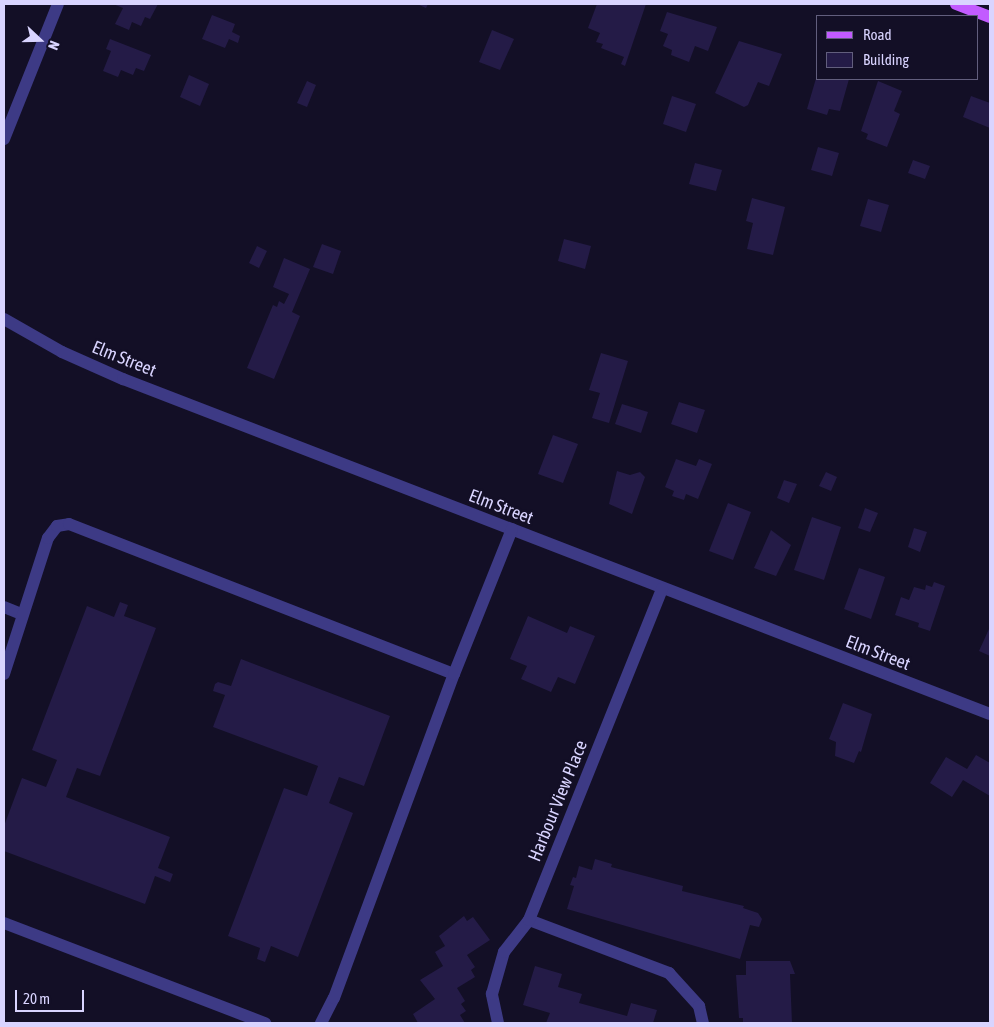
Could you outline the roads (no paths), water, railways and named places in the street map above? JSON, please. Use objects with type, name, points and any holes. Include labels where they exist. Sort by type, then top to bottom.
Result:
[{"type":"main road","points":[[956,4],[990,17]]},
{"type":"street","points":[[4,139],[58,4]]},
{"type":"street","name":"Elm Street","points":[[4,319],[62,352],[124,379],[662,589],[990,714]]},
{"type":"street","points":[[4,674],[21,614],[48,538],[57,526],[69,524],[454,674]]},
{"type":"street","points":[[320,1023],[334,998],[454,674],[512,530]]},
{"type":"street","name":"Harbour View Place","points":[[498,1023],[492,994],[504,952],[529,920],[662,589]]},
{"type":"street","points":[[4,607],[21,614]]},
{"type":"street","points":[[529,920],[669,973],[699,1006],[703,1023]]},
{"type":"street","points":[[4,923],[265,1023]]}]
